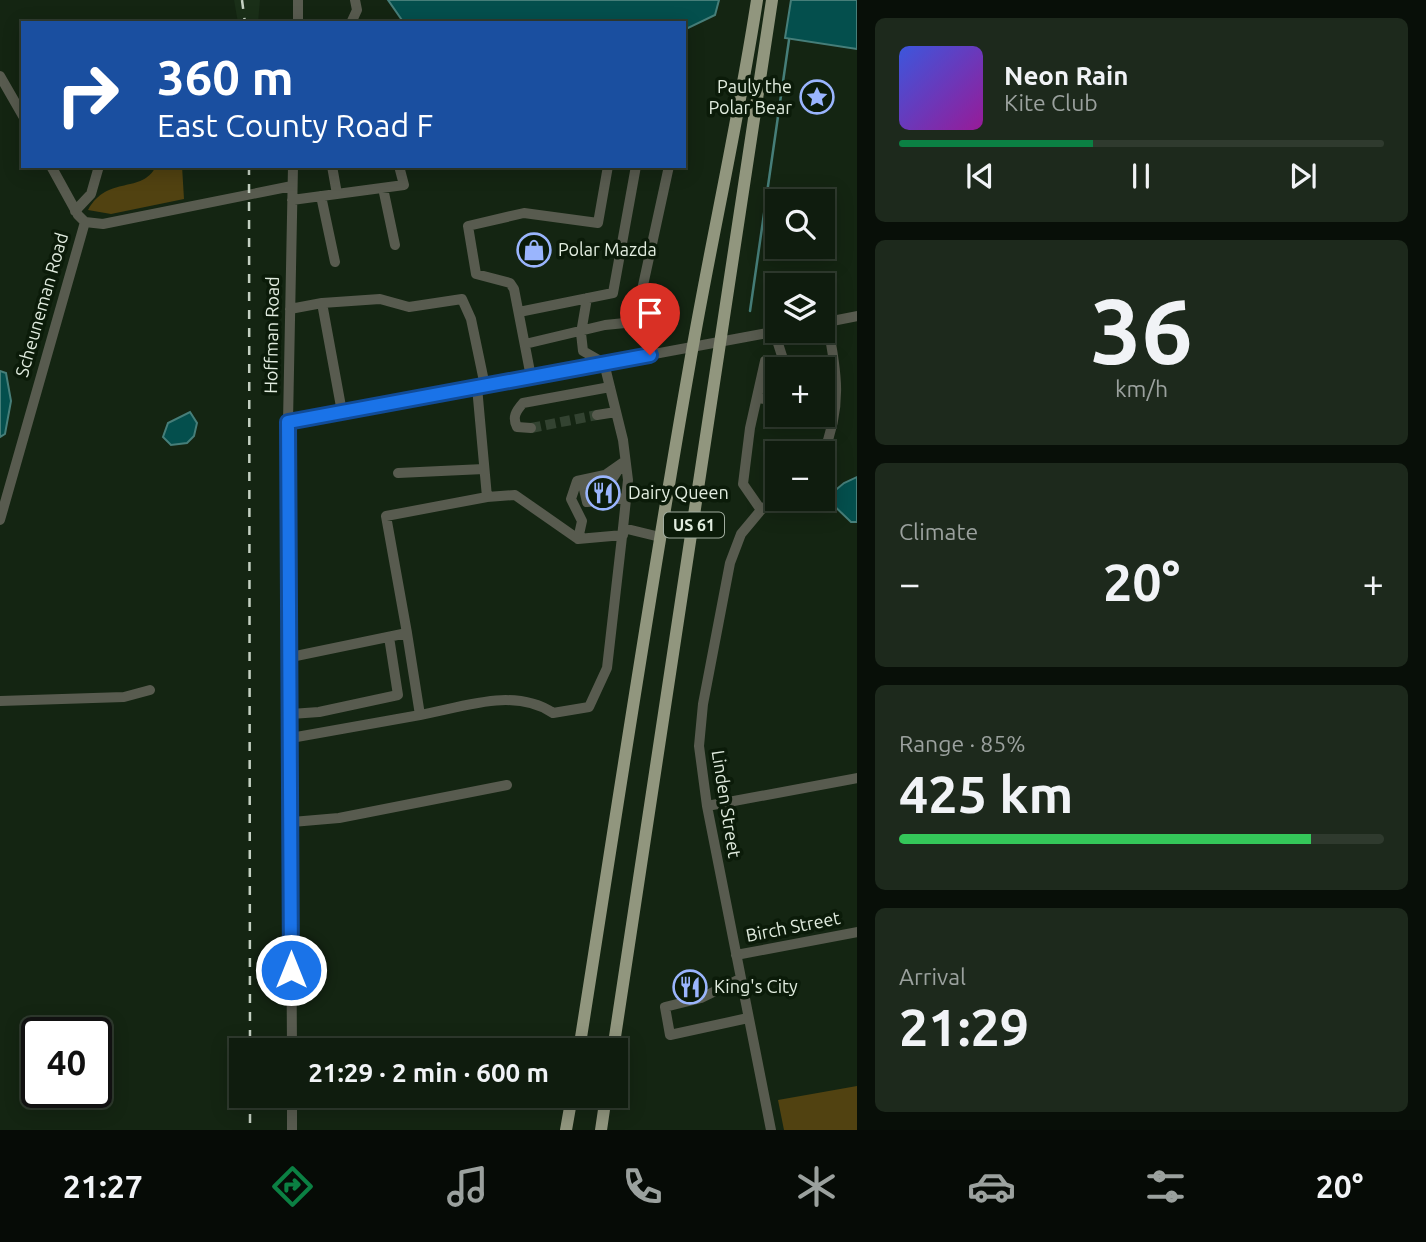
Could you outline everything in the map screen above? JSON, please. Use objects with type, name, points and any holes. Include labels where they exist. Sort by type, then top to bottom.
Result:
[{"type":"main road","name":"US 61","points":[[581,1038],[692,347],[737,130],[757,0]]},
{"type":"main road","name":"US 61","points":[[615,1038],[676,649],[719,342],[772,0]]},
{"type":"main road","points":[[566,1130],[570,1108]]},
{"type":"main road","points":[[601,1130],[604,1108]]},
{"type":"street","points":[[298,0],[298,21]]},
{"type":"street","points":[[352,21],[357,10],[355,0]]},
{"type":"street","points":[[0,76],[21,113]]},
{"type":"street","points":[[52,168],[75,211],[85,222]]},
{"type":"street","points":[[75,211],[91,194],[98,168]]},
{"type":"street","name":"Hoffman Road","points":[[292,1038],[288,422],[293,168]]},
{"type":"street","points":[[332,168],[337,194]]},
{"type":"street","points":[[292,200],[404,186],[400,168]]},
{"type":"street","points":[[531,377],[519,312],[510,283],[476,274],[468,226],[524,213],[598,223],[608,168]]},
{"type":"street","points":[[519,312],[613,293],[636,168]]},
{"type":"street","points":[[524,344],[635,322],[669,168]]},
{"type":"street","name":"Scheuneman Road","points":[[0,520],[85,222],[103,224],[292,186]]},
{"type":"street","points":[[383,188],[395,245]]},
{"type":"street","points":[[321,196],[335,262]]},
{"type":"street","points":[[291,738],[509,698],[538,703],[553,713],[589,708],[607,668],[626,498],[625,461],[604,363],[583,351],[581,332],[587,298]]},
{"type":"street","points":[[290,309],[322,303],[380,299],[409,307],[462,299],[471,319],[481,386],[487,497]]},
{"type":"street","points":[[322,303],[342,412]]},
{"type":"street","points":[[835,320],[857,316]]},
{"type":"street","points":[[288,422],[765,333]]},
{"type":"street","points":[[761,510],[743,484],[750,428],[765,361],[783,359],[779,343]]},
{"type":"street","points":[[829,343],[838,391],[834,430],[829,441]]},
{"type":"street","points":[[531,428],[517,427],[514,421],[516,411],[523,403],[610,387]]},
{"type":"street","points":[[758,398],[765,399]]},
{"type":"street","points":[[597,415],[616,412]]},
{"type":"street","points":[[625,461],[611,481],[583,485],[587,502],[626,498]]},
{"type":"street","points":[[579,539],[582,521],[571,499],[577,481],[605,475],[625,461]]},
{"type":"street","points":[[398,473],[484,469]]},
{"type":"street","points":[[420,715],[386,516],[487,497],[515,495],[579,539],[623,531],[660,537]]},
{"type":"street","name":"Linden Street","points":[[765,507],[741,534],[730,563],[709,673],[699,746],[707,806],[771,1130]]},
{"type":"street","points":[[291,657],[407,633]]},
{"type":"street","points":[[291,714],[319,712],[398,695],[388,637]]},
{"type":"street","points":[[0,701],[124,697],[150,690]]},
{"type":"street","points":[[707,806],[857,778]]},
{"type":"street","points":[[292,822],[339,818],[507,785]]},
{"type":"street","name":"Birch Street","points":[[736,955],[857,932]]},
{"type":"street","points":[[740,979],[701,998],[665,1007],[670,1035],[748,1018]]},
{"type":"street","points":[[292,1108],[292,1130]]},
{"type":"shaded area","points":[[234,0],[260,0],[258,21],[238,21]]},
{"type":"shaded area","points":[[155,168],[182,168],[184,199],[111,214],[88,210],[105,192],[150,175]]},
{"type":"shaded area","points":[[857,1086],[857,1130],[784,1130],[778,1100]]},
{"type":"water","points":[[388,0],[719,0],[715,15],[686,29],[686,21],[403,21]]},
{"type":"water","points":[[791,0],[857,0],[857,49],[785,38]]},
{"type":"water","points":[[0,371],[6,373],[11,401],[5,434],[0,437]]},
{"type":"water","points":[[190,412],[197,423],[194,436],[187,443],[171,445],[163,437],[168,423]]},
{"type":"water","points":[[857,477],[857,522],[851,522],[835,507],[835,490]]},
{"type":"waterway","points":[[750,311],[789,40]]},
{"type":"tunnel","points":[[531,428],[597,415]]},
{"type":"railway","points":[[242,0],[245,21]]},
{"type":"railway","points":[[249,168],[250,1038]]},
{"type":"railway","points":[[250,1108],[250,1130]]},
{"type":"place","name":"Pauly the Polar Bear","points":[[817,97]]},
{"type":"place","name":"Polar Mazda","points":[[534,250]]},
{"type":"place","name":"Dairy Queen","points":[[603,493]]},
{"type":"place","name":"King's City","points":[[690,987]]},
{"type":"route","points":[[291,970],[288,422],[650,355]]}]
